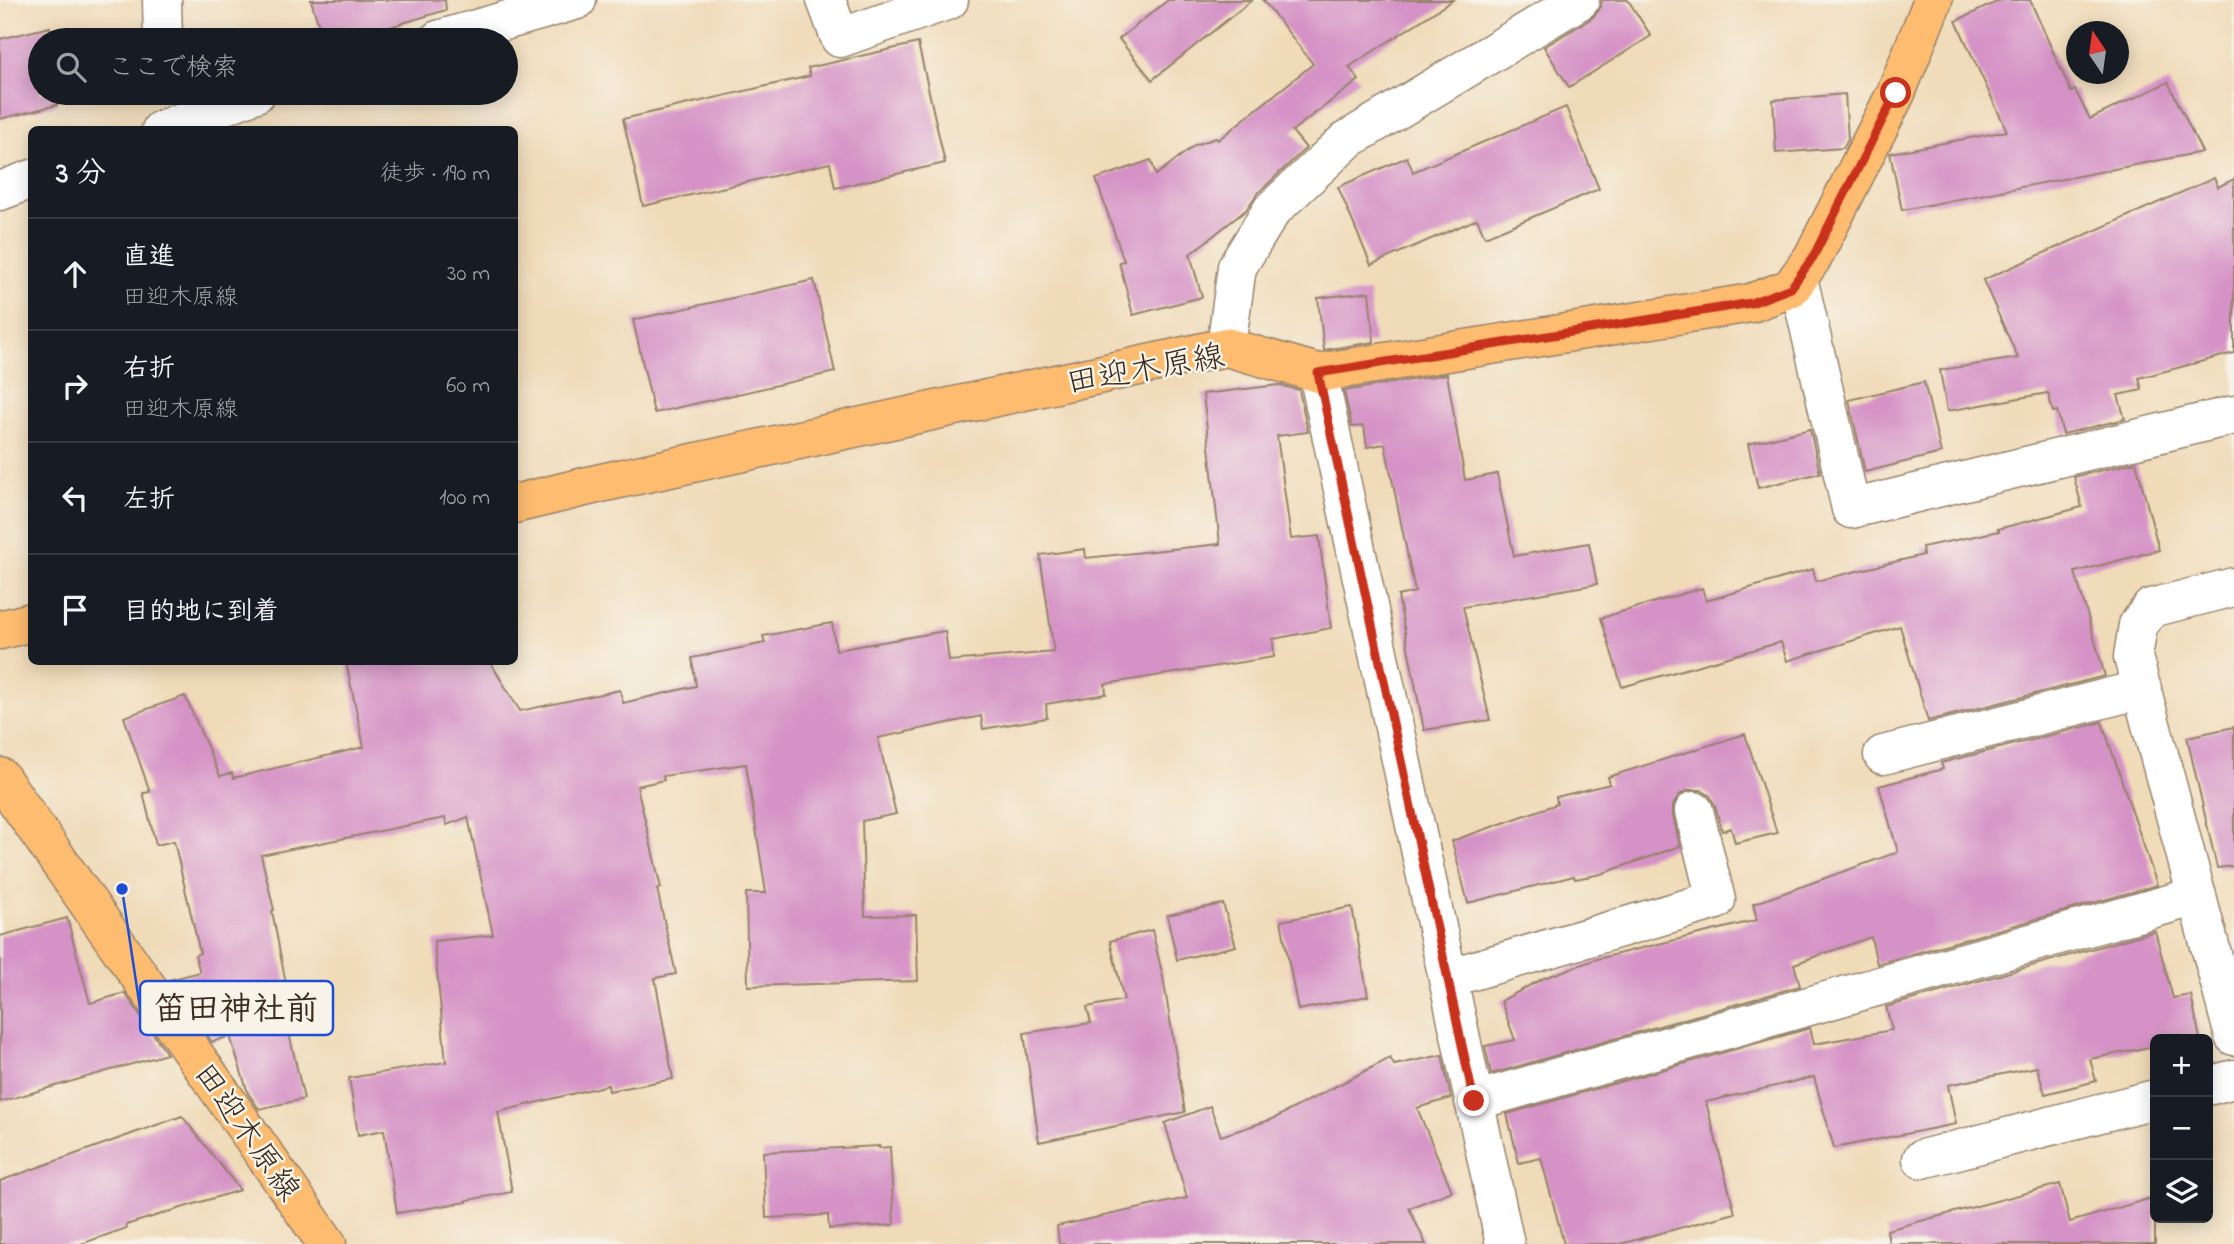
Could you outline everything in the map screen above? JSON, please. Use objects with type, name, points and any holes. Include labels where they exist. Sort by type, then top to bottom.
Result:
[{"type":"main road","name":"田迎木原線","points":[[518,504],[601,483],[1226,347],[1318,373],[1751,303],[1791,288],[1813,257],[1896,93],[1931,0]]},
{"type":"main road","points":[[0,630],[28,623]]},
{"type":"main road","name":"田迎木原線","points":[[0,777],[327,1244]]},
{"type":"street","points":[[162,0],[163,28]]},
{"type":"street","points":[[480,28],[577,0]]},
{"type":"street","points":[[826,0],[840,38],[949,0]]},
{"type":"street","points":[[1226,347],[1237,267],[1272,210],[1347,140],[1580,0]]},
{"type":"street","points":[[164,117],[210,105]]},
{"type":"street","points":[[0,191],[28,180]]},
{"type":"street","points":[[1798,278],[1851,509],[2234,415]]},
{"type":"street","points":[[1318,373],[1505,1244]]},
{"type":"street","points":[[2234,587],[2151,608],[2137,625],[2133,657],[2234,1036]]},
{"type":"street","points":[[1882,755],[2142,689]]},
{"type":"street","points":[[1448,978],[1716,900],[1694,811]]},
{"type":"street","points":[[1474,1101],[2197,896]]},
{"type":"street","points":[[2213,1085],[2234,1079]]},
{"type":"street","points":[[1922,1159],[2150,1100]]},
{"type":"building","points":[[311,0],[445,0],[446,10],[387,28],[319,28]]},
{"type":"building","points":[[1168,0],[1252,0],[1152,80],[1119,39]]},
{"type":"building","points":[[1263,0],[1453,0],[1349,67],[1359,80],[1292,131],[1306,148],[1257,194],[1246,210],[1190,254],[1202,297],[1133,315],[1119,262],[1124,261],[1096,179],[1151,160],[1156,175],[1195,145],[1216,138],[1218,140],[1313,64]]},
{"type":"building","points":[[1602,0],[1628,0],[1651,36],[1569,87],[1544,47],[1592,18],[1599,10]]},
{"type":"building","points":[[2001,0],[2030,0],[2066,84],[2071,92],[2075,90],[2090,119],[2168,82],[2202,152],[1902,210],[1890,153],[2007,131],[1956,21]]},
{"type":"building","points":[[28,32],[28,105],[57,105],[0,119],[0,39]]},
{"type":"building","points":[[918,43],[945,163],[835,188],[830,163],[643,206],[623,119],[810,76],[808,68]]},
{"type":"building","points":[[1845,94],[1848,139],[1843,148],[1776,153],[1773,100]]},
{"type":"building","points":[[1566,107],[1599,189],[1485,237],[1477,219],[1371,265],[1338,187],[1407,157],[1413,172]]},
{"type":"building","points":[[2214,178],[2218,187],[2234,179],[2234,353],[2139,378],[2142,390],[2118,395],[2125,419],[2063,434],[2057,411],[2053,412],[2048,393],[1947,411],[1940,370],[2018,358],[1983,280]]},
{"type":"building","points":[[814,280],[835,372],[654,413],[633,320]]},
{"type":"building","points":[[1369,292],[1374,342],[1324,350],[1318,298]]},
{"type":"building","points":[[1447,374],[1465,480],[1497,474],[1514,556],[1589,543],[1597,584],[1463,607],[1490,720],[1424,730],[1398,596],[1415,592],[1385,444],[1367,447],[1364,426],[1352,427],[1344,391]]},
{"type":"building","points":[[1924,382],[1941,453],[1865,472],[1849,400]]},
{"type":"building","points":[[1279,385],[1299,390],[1308,432],[1277,436],[1291,539],[1319,536],[1331,628],[1273,639],[1274,657],[1105,684],[1106,694],[1046,704],[1047,718],[983,729],[981,716],[878,738],[896,814],[862,821],[865,916],[916,915],[918,981],[748,986],[746,893],[766,893],[746,764],[663,776],[664,780],[637,786],[661,888],[657,889],[676,974],[655,978],[673,1079],[609,1091],[608,1085],[498,1112],[512,1192],[397,1213],[384,1130],[358,1135],[349,1078],[446,1062],[434,941],[493,935],[468,817],[447,825],[445,818],[261,855],[274,910],[272,911],[291,1010],[284,1011],[304,1099],[259,1109],[248,1093],[230,1036],[212,1042],[169,980],[200,972],[195,955],[200,953],[174,841],[156,845],[143,793],[150,792],[124,717],[185,696],[220,776],[232,773],[233,778],[364,747],[347,665],[492,665],[520,711],[620,690],[623,703],[696,686],[692,658],[765,643],[763,636],[832,623],[836,650],[945,631],[949,661],[1054,652],[1040,555],[1085,549],[1086,558],[1220,544],[1203,394]]},
{"type":"building","points":[[1810,429],[1820,473],[1758,488],[1748,444]]},
{"type":"building","points":[[2136,462],[2159,550],[2075,572],[2105,676],[1928,721],[1900,626],[1787,661],[1781,642],[1622,687],[1601,618],[1702,588],[1706,601],[1813,569],[1816,581],[1923,555],[1922,547],[1999,531],[1998,529],[2082,507],[2074,477]]},
{"type":"building","points":[[2102,722],[2157,885],[1877,964],[1871,937],[1794,964],[1800,986],[1491,1074],[1485,1046],[1515,1040],[1501,1001],[1544,978],[1597,959],[1757,920],[1753,904],[1898,852],[1879,786],[1943,769],[1941,763]]},
{"type":"building","points":[[2234,727],[2234,866],[2217,868],[2187,737]]},
{"type":"building","points":[[1745,734],[1777,833],[1735,843],[1731,828],[1722,831],[1710,796],[1701,790],[1689,790],[1679,795],[1673,806],[1680,846],[1601,874],[1575,879],[1574,876],[1468,903],[1452,841],[1557,804],[1556,797],[1610,784],[1608,777]]},
{"type":"building","points":[[1223,904],[1236,946],[1177,960],[1167,915]]},
{"type":"building","points":[[1352,907],[1368,996],[1298,1010],[1281,921]]},
{"type":"building","points":[[67,918],[90,1003],[125,993],[167,1054],[0,1102],[0,936]]},
{"type":"building","points":[[1152,930],[1163,977],[1185,1112],[1039,1142],[1024,1033],[1091,1023],[1087,1007],[1124,1000],[1110,941]]},
{"type":"building","points":[[2155,931],[2173,998],[2191,995],[2199,1034],[2150,1034],[2150,1047],[2090,1059],[2096,1081],[2045,1094],[2037,1067],[1948,1085],[1956,1124],[1834,1148],[1814,1077],[1706,1102],[1735,1213],[1620,1244],[1564,1244],[1541,1158],[1519,1163],[1507,1114],[1810,1028],[1814,1044],[1892,1030],[1886,1007]]},
{"type":"building","points":[[1442,1055],[1451,1098],[1417,1108],[1452,1191],[1409,1208],[1426,1244],[1059,1244],[1057,1226],[1187,1198],[1165,1123],[1210,1106],[1221,1136],[1273,1119],[1390,1058],[1394,1065]]},
{"type":"building","points":[[182,1116],[240,1190],[126,1225],[127,1228],[81,1244],[0,1244],[0,1181]]},
{"type":"building","points":[[890,1147],[894,1225],[829,1229],[828,1215],[766,1218],[763,1152]]},
{"type":"building","points":[[2060,1184],[2070,1222],[2150,1198],[2150,1223],[2155,1223],[2155,1244],[1889,1244],[1887,1230]]},
{"type":"place","name":"笛田神社前","points":[[122,889]]},
{"type":"route","points":[[1474,1101],[1318,373],[1751,303],[1791,288],[1813,257],[1896,93]]}]
